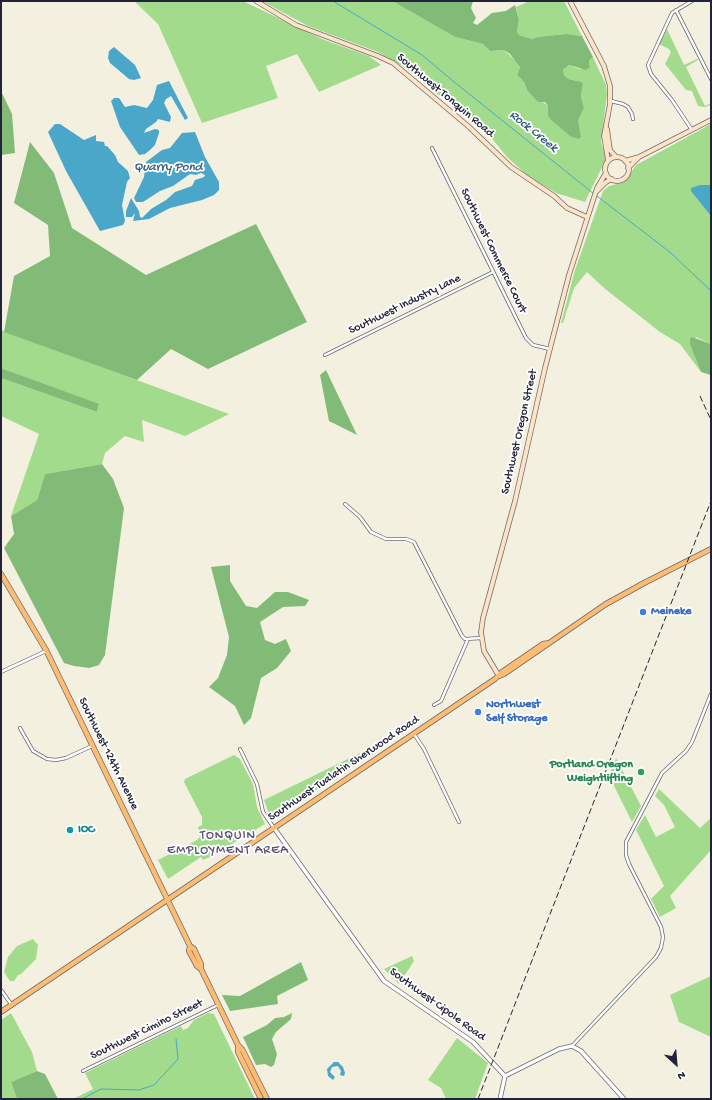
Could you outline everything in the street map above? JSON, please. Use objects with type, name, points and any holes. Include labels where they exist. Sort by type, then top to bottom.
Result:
[{"type":"main road","name":"Southwest Tonquin Road","points":[[256,1],[296,25],[393,63],[468,126],[511,167],[554,196],[567,208],[587,217]]},
{"type":"main road","points":[[570,1],[607,73],[611,101],[604,142],[608,160],[616,157]]},
{"type":"main road","points":[[607,129],[610,150],[616,157],[625,161],[639,157],[711,120]]},
{"type":"main road","points":[[597,191],[606,182],[612,180],[622,180],[626,176],[628,168],[639,157]]},
{"type":"main road","name":"Southwest Oregon Street","points":[[498,676],[487,659],[482,638],[483,618],[515,501],[550,349],[569,275],[597,188],[606,172],[605,168],[608,160]]},
{"type":"main road","points":[[625,161],[628,168]]},
{"type":"main road","points":[[606,172],[612,180]]},
{"type":"main road","name":"Southwest Tualatin Sherwood Road","points":[[1,1012],[414,734],[543,644],[549,642],[626,592],[711,550]]},
{"type":"main road","name":"Southwest 124th Avenue","points":[[1,574],[46,650],[166,900],[190,946],[189,951],[197,966],[201,969],[238,1045],[242,1049],[267,1099]]},
{"type":"main road","name":"Southwest 124th Avenue","points":[[238,1045],[238,1052],[261,1099]]},
{"type":"street","points":[[692,1],[676,10],[670,16],[651,56],[648,68],[692,130]]},
{"type":"street","points":[[676,10],[711,79]]},
{"type":"street","points":[[611,101],[628,107],[633,118]]},
{"type":"street","name":"Southwest Commerce Court","points":[[432,148],[526,338],[533,345],[550,349]]},
{"type":"street","name":"Southwest Industry Lane","points":[[325,355],[493,272]]},
{"type":"street","points":[[345,504],[360,517],[371,532],[386,539],[406,539],[414,542],[462,636],[468,639],[482,638]]},
{"type":"street","points":[[434,705],[441,701],[468,639]]},
{"type":"street","points":[[1,672],[46,650]]},
{"type":"street","points":[[500,1099],[505,1076],[560,1049],[572,1046],[656,956],[661,948],[663,937],[661,927],[629,864],[626,855],[626,842],[662,773],[686,751],[692,742],[711,694]]},
{"type":"street","points":[[20,728],[33,751],[46,759],[66,758],[92,746]]},
{"type":"street","points":[[414,734],[424,749],[459,822]]},
{"type":"street","points":[[240,749],[257,784],[263,812],[274,828]]},
{"type":"street","name":"Southwest Cipole Road","points":[[274,828],[384,981],[473,1042],[505,1076]]},
{"type":"street","points":[[1,990],[11,1004]]},
{"type":"street","name":"Southwest Cimino Street","points":[[83,1071],[218,1005]]},
{"type":"street","points":[[572,1046],[581,1050],[624,1099]]},
{"type":"green space","points":[[134,1],[245,2],[322,39],[369,56],[381,65],[319,92],[297,54],[266,66],[278,98],[202,123],[158,24]]},
{"type":"green space","points":[[262,1],[392,1],[455,37],[483,44],[490,51],[504,50],[518,63],[520,67],[517,75],[524,82],[527,90],[548,106],[548,115],[578,128],[578,121],[584,108],[581,96],[583,84],[582,82],[568,79],[564,75],[563,70],[569,65],[579,69],[590,67],[589,61],[593,57],[606,85],[607,94],[601,142],[606,159],[585,202],[556,193],[529,177],[507,157],[490,136],[404,67],[378,52],[308,26]]},
{"type":"green space","points":[[392,1],[473,1],[471,8],[476,18],[473,23],[477,25],[492,13],[506,11],[515,5],[519,20],[517,32],[519,35],[532,39],[537,37],[566,34],[582,36],[593,57],[589,61],[590,67],[586,70],[569,65],[563,70],[564,75],[568,79],[582,82],[583,84],[581,96],[584,108],[578,121],[581,137],[578,139],[570,136],[550,119],[548,115],[548,106],[545,102],[538,102],[527,90],[524,82],[517,75],[520,67],[510,54],[504,50],[490,51],[483,44],[455,37]]},
{"type":"green space","points":[[530,1],[564,1],[582,36],[566,34],[537,37],[532,39],[519,35],[517,32],[519,20],[516,7]]},
{"type":"green space","points":[[667,29],[684,65],[697,59],[698,60],[686,67],[705,106],[711,103],[711,105],[705,107],[698,106],[692,91],[686,90],[665,64],[671,52],[669,49],[659,44]]},
{"type":"green space","points":[[1,91],[12,114],[15,153],[1,155]]},
{"type":"green space","points":[[711,124],[711,344],[696,337],[690,345],[701,372],[680,344],[660,332],[604,288],[587,272],[574,288],[563,323],[561,323],[575,270],[603,191],[609,186],[625,182],[636,165]]},
{"type":"green space","points":[[30,142],[54,173],[72,228],[146,275],[256,224],[307,322],[208,369],[171,349],[137,380],[4,332],[14,276],[50,256],[48,225],[14,203]]},
{"type":"green space","points":[[1,330],[229,414],[185,436],[142,420],[144,442],[125,436],[105,453],[102,464],[45,474],[37,500],[11,516],[39,434],[1,416],[1,378],[97,412],[99,405],[1,368]]},
{"type":"green space","points":[[692,337],[711,344],[711,375],[701,372],[690,345],[690,339]]},
{"type":"green space","points":[[1,368],[99,404],[97,412],[1,378]]},
{"type":"green space","points":[[326,370],[357,435],[329,421],[320,375]]},
{"type":"green space","points":[[102,464],[113,479],[124,508],[105,655],[99,665],[89,668],[64,663],[4,548],[14,534],[11,516],[37,500],[45,474]]},
{"type":"green space","points":[[230,565],[230,581],[246,606],[257,608],[275,592],[288,592],[309,600],[305,606],[283,607],[260,622],[265,640],[275,644],[286,639],[291,651],[277,668],[261,678],[251,718],[244,725],[235,706],[209,687],[218,678],[227,655],[229,637],[211,567]]},
{"type":"green space","points":[[360,753],[363,757],[360,760],[279,815],[271,815],[268,811],[264,800]]},
{"type":"green space","points":[[234,755],[240,759],[253,784],[257,807],[265,824],[210,857],[203,860],[201,857],[168,879],[158,860],[200,837],[198,827],[202,825],[202,817],[184,782],[185,779]]},
{"type":"green space","points":[[616,758],[641,806],[632,822],[609,776]]},
{"type":"green space","points":[[659,789],[700,828],[711,818],[711,850],[670,896],[676,908],[660,917],[651,899],[664,886],[636,830],[645,815],[656,837],[675,827],[664,805],[655,796]]},
{"type":"green space","points":[[33,939],[38,945],[36,959],[21,974],[18,975],[14,981],[10,981],[4,972],[8,957],[17,946]]},
{"type":"green space","points":[[412,956],[414,961],[399,984],[384,969]]},
{"type":"green space","points":[[301,962],[308,980],[277,996],[278,1004],[230,1011],[222,995],[240,996]]},
{"type":"green space","points":[[711,976],[711,1037],[679,1022],[670,995]]},
{"type":"green space","points":[[11,1013],[32,1052],[37,1071],[11,1082],[17,1099],[1,1099],[1,1020]]},
{"type":"green space","points":[[208,1013],[214,1014],[255,1099],[73,1099],[93,1089],[85,1073],[181,1026],[183,1030],[188,1028],[194,1020]]},
{"type":"green space","points":[[292,1013],[291,1019],[276,1032],[272,1039],[277,1054],[274,1065],[271,1067],[265,1064],[256,1065],[243,1037],[267,1025],[275,1018],[284,1017]]},
{"type":"green space","points":[[457,1038],[488,1063],[475,1099],[446,1099],[441,1088],[428,1080]]},
{"type":"green space","points":[[37,1071],[45,1074],[58,1099],[17,1099],[11,1082]]},
{"type":"water","points":[[114,47],[135,65],[141,78],[134,80],[129,79],[110,63],[108,58],[109,51]]},
{"type":"water","points":[[169,81],[188,118],[185,120],[171,96],[166,99],[164,103],[171,117],[170,122],[158,119],[146,129],[144,133],[155,129],[159,130],[159,133],[155,145],[145,154],[139,155],[120,127],[111,101],[114,98],[119,98],[125,107],[134,105],[147,108],[153,100],[157,85]]},
{"type":"water","points":[[55,124],[60,124],[84,140],[96,135],[96,141],[104,142],[105,146],[107,146],[115,155],[118,162],[128,171],[130,178],[127,182],[122,205],[125,221],[123,225],[100,231],[66,171],[48,132]]},
{"type":"water","name":"Quarry Pond","points":[[195,132],[205,157],[219,182],[219,190],[214,195],[202,200],[170,208],[149,219],[133,221],[135,213],[132,217],[126,217],[126,211],[131,198],[139,211],[140,217],[142,218],[151,209],[166,200],[175,192],[192,186],[195,180],[204,177],[205,175],[201,173],[196,175],[190,174],[173,186],[160,191],[143,202],[136,202],[134,198],[144,177],[146,162],[162,150],[170,148],[182,133]]},
{"type":"water","points":[[700,185],[711,185],[711,216],[691,191],[691,188]]},
{"type":"water","points":[[334,1062],[338,1062],[343,1067],[345,1073],[344,1076],[340,1075],[341,1071],[338,1066],[332,1067],[330,1072],[335,1077],[333,1080],[328,1076],[327,1069]]},
{"type":"waterway","name":"Rock Creek","points":[[333,1],[422,55],[594,194]]},
{"type":"waterway","name":"Rock Creek","points":[[597,196],[671,253],[711,291]]},
{"type":"waterway","points":[[82,1099],[101,1089],[139,1090],[154,1085],[178,1059],[176,1039]]},
{"type":"railway","points":[[700,396],[711,420]]},
{"type":"railway","points":[[478,1099],[711,501]]},
{"type":"place","name":"Meineke","points":[[643,612]]},
{"type":"place","name":"Northwest Self Storage","points":[[478,712]]},
{"type":"place","name":"Portland Oregon Weightlifting","points":[[641,772]]},
{"type":"place","name":"IOC","points":[[70,830]]},
{"type":"district","name":"TONQUIN EMPLOYMENT AREA","points":[[228,844]]}]
